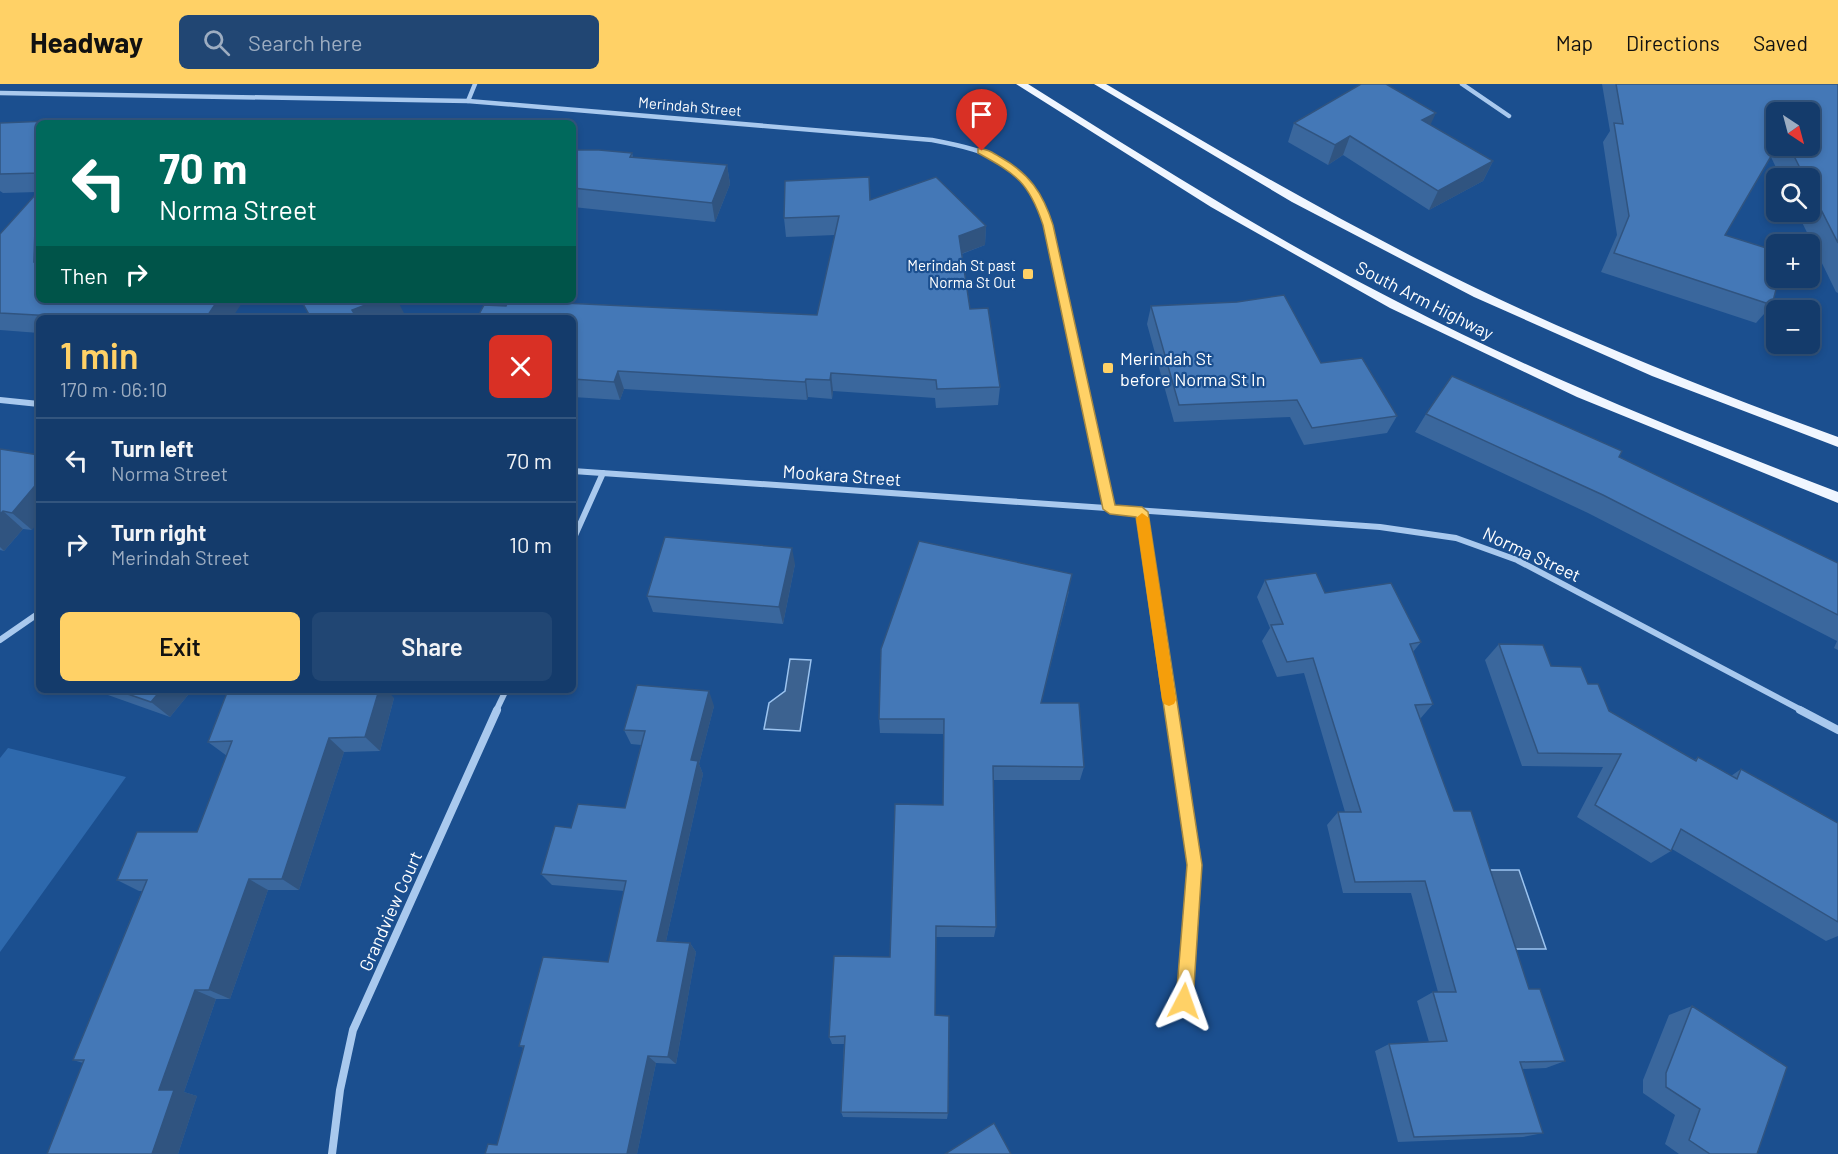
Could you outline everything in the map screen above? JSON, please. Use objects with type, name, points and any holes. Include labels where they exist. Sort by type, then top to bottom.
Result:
[{"type":"main road","name":"South Arm Highway","points":[[1021,84],[1225,211],[1334,274],[1414,315],[1599,402],[1687,440],[1838,498]]},
{"type":"main road","name":"South Arm Highway","points":[[1099,84],[1256,177],[1420,266],[1634,363],[1710,395],[1838,442]]},
{"type":"street","points":[[468,101],[475,84]]},
{"type":"street","points":[[1462,84],[1509,116]]},
{"type":"street","name":"Merindah Street","points":[[0,93],[468,101],[932,140],[982,151],[1015,169],[1034,189],[1041,201],[1110,509]]},
{"type":"street","points":[[0,400],[36,404]]},
{"type":"street","name":"Mookara Street","points":[[576,471],[1110,509]]},
{"type":"street","points":[[576,533],[603,473]]},
{"type":"street","name":"Norma Street","points":[[1110,509],[1380,527],[1466,541],[1517,560],[1549,576],[1838,730]]},
{"type":"street","points":[[1142,512],[1195,865],[1184,1001]]},
{"type":"street","points":[[0,640],[36,615]]},
{"type":"street","name":"Grandview Court","points":[[332,1154],[340,1090],[353,1030],[505,693]]},
{"type":"shaded area","points":[[790,659],[811,660],[800,731],[764,729],[769,703],[785,691]]},
{"type":"shaded area","points":[[8,748],[126,777],[0,952],[0,758]]},
{"type":"shaded area","points":[[1487,870],[1519,870],[1546,949],[1511,949]]},
{"type":"building","points":[[1361,84],[1386,84],[1436,113],[1422,120],[1493,161],[1438,191],[1350,136],[1335,145],[1294,123]]},
{"type":"building","points":[[1616,84],[1838,84],[1838,243],[1820,208],[1820,168],[1800,168],[1794,156],[1820,156],[1820,102],[1766,102],[1766,156],[1771,156],[1725,235],[1766,248],[1766,288],[1776,288],[1773,300],[1766,300],[1766,303],[1614,253],[1629,216],[1614,123],[1623,124]]},
{"type":"building","points":[[36,122],[36,173],[0,174],[0,123]]},
{"type":"building","points":[[576,150],[632,153],[630,157],[727,165],[712,203],[576,188]]},
{"type":"building","points":[[869,177],[870,200],[936,177],[986,226],[959,236],[970,309],[988,308],[1000,387],[937,389],[936,380],[831,373],[830,380],[806,379],[805,382],[618,371],[614,382],[576,379],[576,315],[479,315],[484,305],[564,303],[817,315],[839,216],[784,218],[785,181]]},
{"type":"building","points":[[36,194],[34,262],[36,262],[36,303],[216,303],[208,315],[0,313],[0,234]]},
{"type":"building","points":[[1284,295],[1321,363],[1362,358],[1397,416],[1312,428],[1297,400],[1179,405],[1151,306],[1237,302]]},
{"type":"building","points":[[303,303],[370,303],[352,310],[355,315],[309,315]]},
{"type":"building","points":[[1452,376],[1622,451],[1619,457],[1838,563],[1838,615],[1603,495],[1426,414]]},
{"type":"building","points":[[0,449],[36,455],[36,485],[12,513],[3,511],[0,514]]},
{"type":"building","points":[[665,537],[792,548],[779,607],[647,596]]},
{"type":"building","points":[[919,541],[1072,574],[1041,703],[1079,703],[1084,767],[993,766],[996,927],[936,926],[935,1015],[949,1016],[948,1113],[841,1112],[845,1036],[829,1037],[834,956],[890,957],[895,804],[943,805],[944,719],[879,719],[881,649]]},
{"type":"building","points":[[1316,573],[1325,593],[1391,583],[1421,642],[1410,644],[1433,704],[1415,705],[1454,811],[1471,811],[1529,989],[1540,989],[1565,1061],[1520,1062],[1543,1133],[1414,1137],[1389,1044],[1447,1041],[1433,992],[1456,992],[1425,881],[1355,882],[1338,812],[1361,812],[1313,658],[1287,662],[1271,625],[1283,624],[1265,580]]},
{"type":"building","points":[[1499,644],[1543,645],[1551,666],[1581,667],[1588,684],[1598,684],[1609,711],[1696,761],[1698,757],[1737,779],[1741,769],[1838,823],[1838,922],[1681,829],[1671,851],[1595,805],[1621,754],[1538,753]]},
{"type":"building","points":[[637,685],[709,691],[691,760],[698,761],[657,941],[690,943],[668,1057],[648,1056],[627,1154],[485,1154],[488,1144],[497,1145],[524,1046],[519,1046],[543,957],[608,962],[626,881],[541,874],[555,826],[571,828],[578,804],[625,808],[645,731],[624,730]]},
{"type":"building","points":[[125,693],[158,693],[151,702]]},
{"type":"building","points":[[227,693],[378,693],[365,737],[329,738],[282,879],[249,879],[209,990],[195,990],[159,1090],[174,1090],[152,1154],[47,1154],[84,1060],[73,1060],[147,880],[117,880],[137,832],[197,832],[232,741],[208,742]]},
{"type":"building","points":[[1692,1006],[1787,1067],[1757,1154],[1710,1154],[1689,1140],[1700,1109],[1666,1087],[1666,1073]]},
{"type":"building","points":[[994,1123],[1011,1154],[945,1154]]},
{"type":"slow traffic","points":[[1142,518],[1169,700]]},
{"type":"place","name":"Merindah St past Norma St Out","points":[[1028,274]]},
{"type":"place","name":"Merindah St before Norma St In","points":[[1108,368]]},
{"type":"route","points":[[982,151],[1015,169],[1034,189],[1041,201],[1110,509],[1142,512],[1195,865],[1184,1001]]}]
